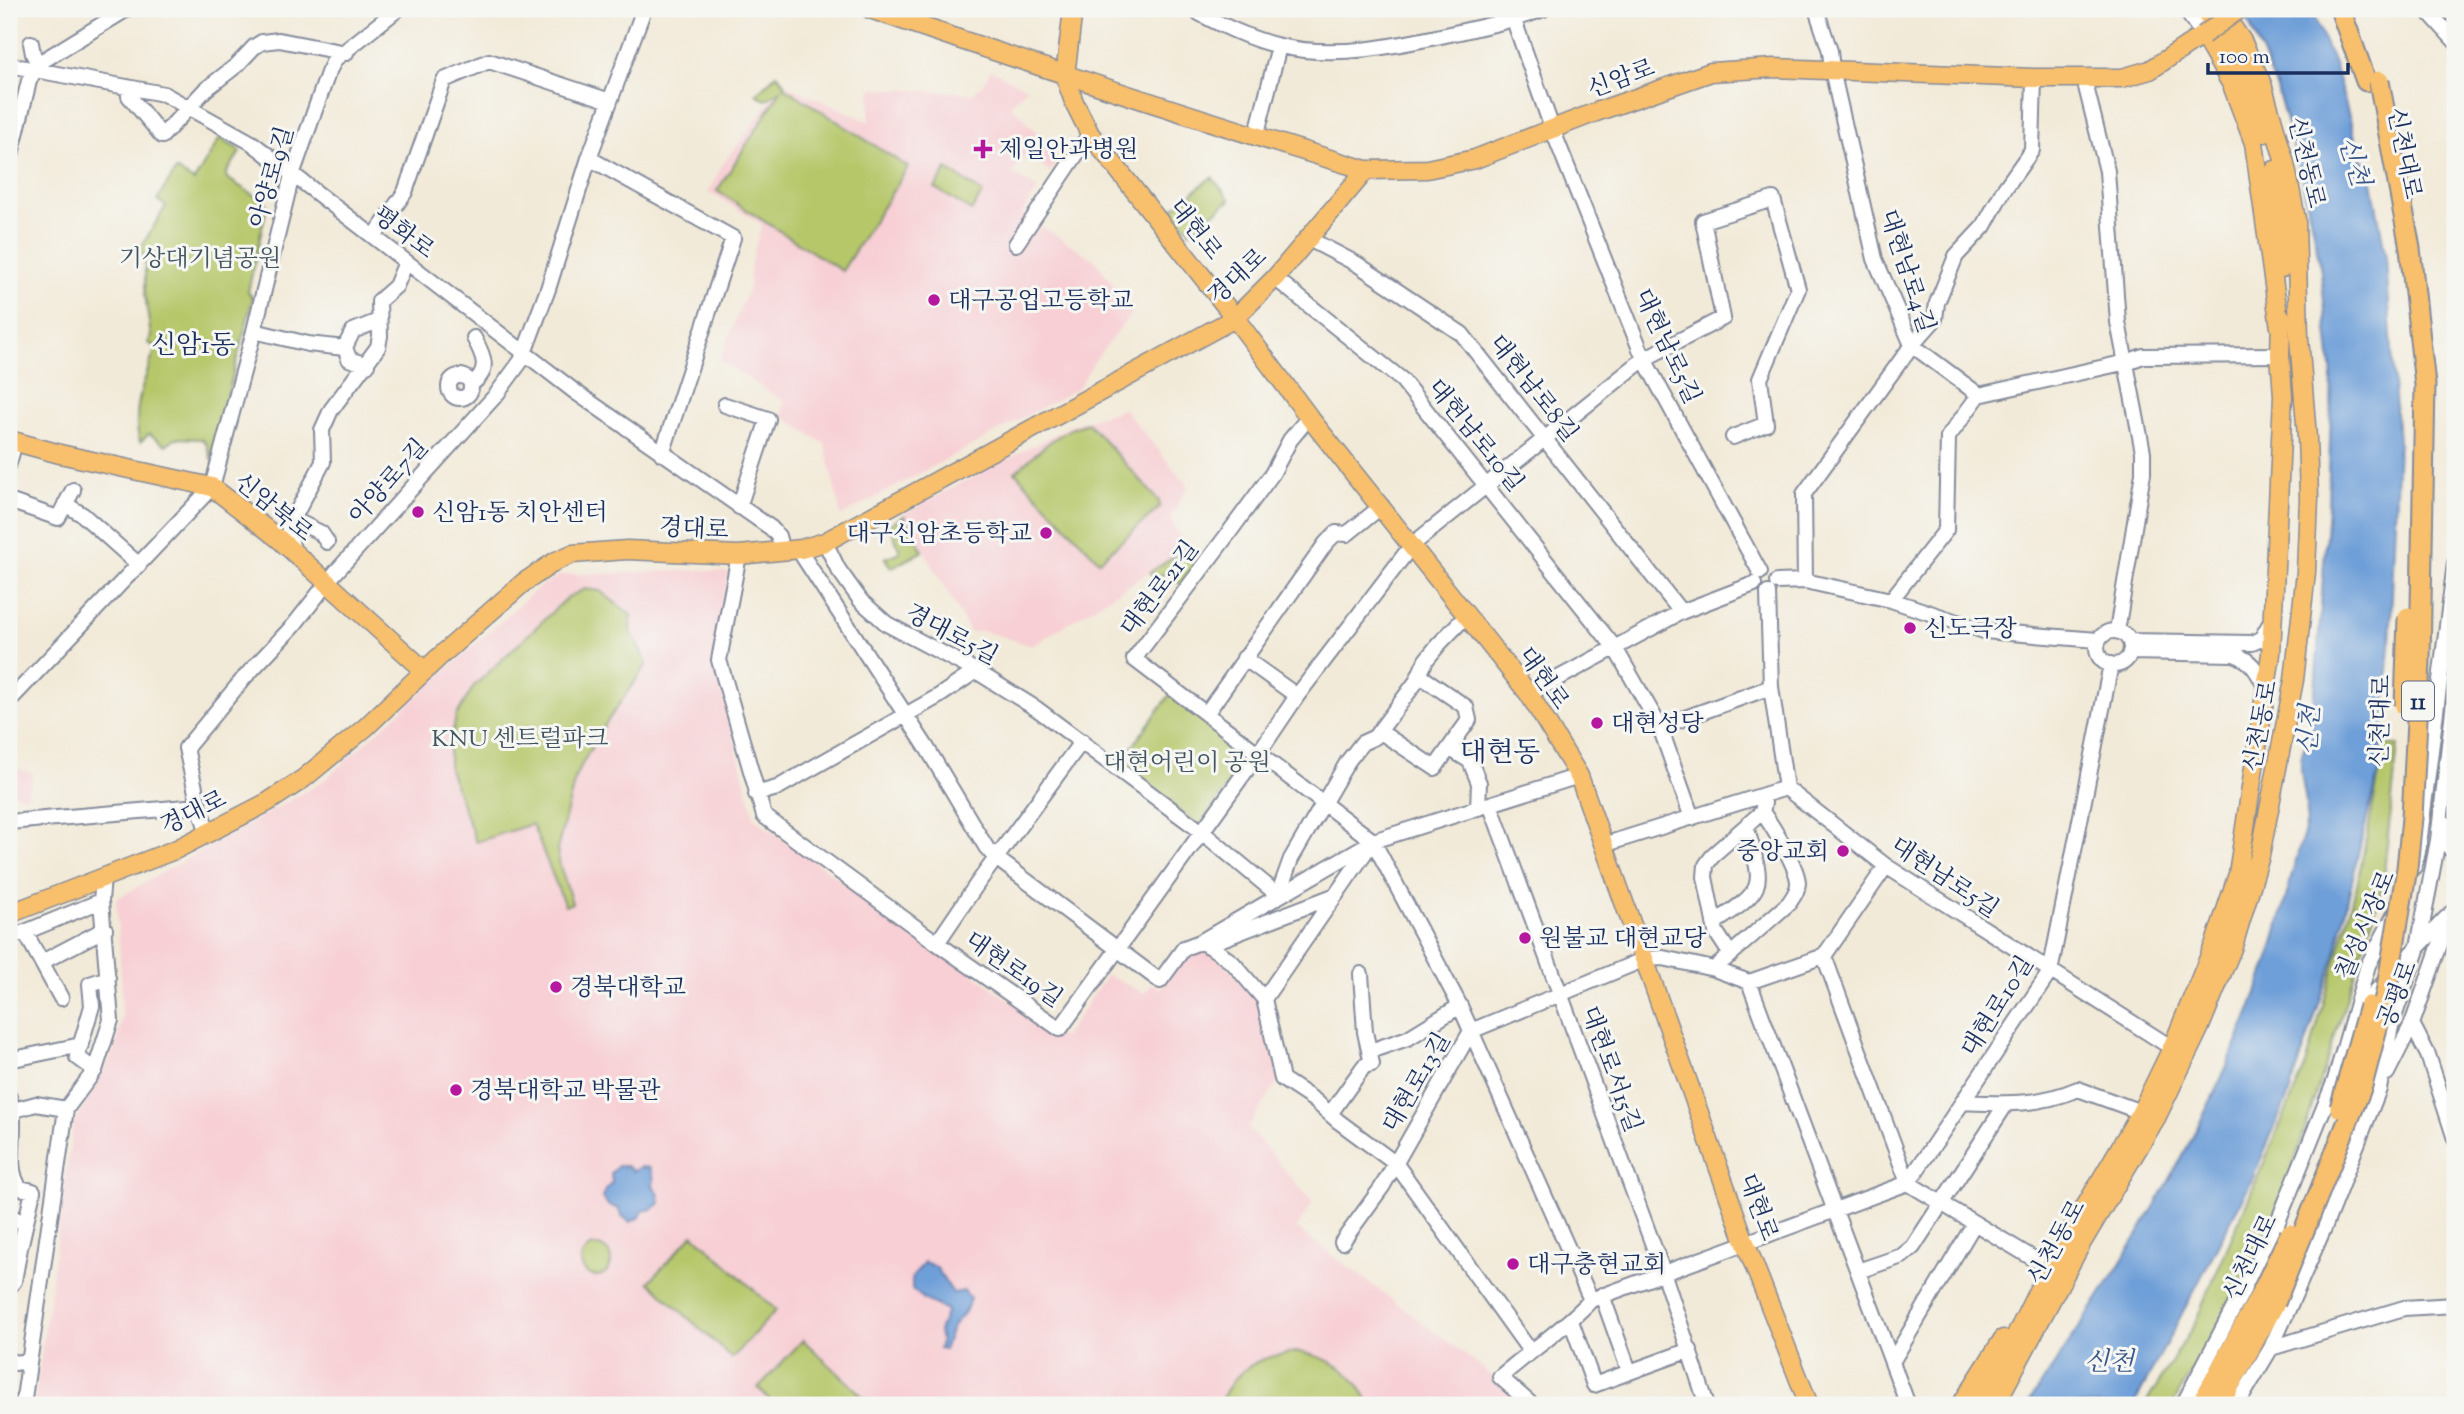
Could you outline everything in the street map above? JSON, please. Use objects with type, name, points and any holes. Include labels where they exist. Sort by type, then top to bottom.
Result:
[{"type":"highway","name":"신천대로","points":[[2261,1293],[2292,1231],[2326,1148],[2369,1007],[2391,896],[2403,754],[2412,384],[2398,250],[2368,94],[2340,9]]},
{"type":"highway","name":"신천대로","points":[[2219,1405],[2253,1345],[2261,1293],[2362,1086],[2386,993],[2407,868],[2412,818],[2420,662],[2425,385],[2410,248],[2379,80],[2353,9]]},
{"type":"highway","name":"신천대로","points":[[2201,1405],[2253,1345]]},
{"type":"highway","points":[[2190,1405],[2253,1345]]},
{"type":"highway","points":[[2226,1405],[2253,1345]]},
{"type":"main road","name":"신암로","points":[[870,9],[1065,76],[1366,170],[1427,169],[1470,160],[1710,72],[1774,68],[2034,78],[2122,78],[2150,70],[2239,9]]},
{"type":"main road","points":[[1065,76],[1073,9]]},
{"type":"main road","name":"신천동로","points":[[1982,1405],[2049,1268],[2141,1112],[2172,1048],[2215,943],[2238,874],[2271,654],[2283,396],[2280,355],[2282,216],[2273,155],[2249,90],[2230,49],[2203,9]]},
{"type":"main road","name":"신천동로","points":[[1996,1405],[2081,1244],[2156,1118],[2199,1029],[2233,946],[2260,856],[2294,680],[2309,498],[2299,338],[2296,219],[2285,163],[2262,84],[2242,41],[2220,9]]},
{"type":"main road","points":[[2203,35],[2232,85],[2254,143],[2280,328]]},
{"type":"main road","name":"대현로","points":[[1065,76],[1090,134],[1309,417],[1529,694],[1578,776],[1745,1242],[1809,1405]]},
{"type":"main road","name":"경대로","points":[[9,914],[177,849],[268,803],[303,779],[366,727],[523,583],[545,567],[572,554],[627,550],[739,555],[801,549],[825,542],[1235,318],[1275,278],[1366,170]]},
{"type":"main road","points":[[2283,396],[2288,432],[2286,574],[2293,576],[2305,572]]},
{"type":"main road","name":"신암북로","points":[[12,441],[212,487],[244,510],[294,553],[425,671]]},
{"type":"main road","points":[[2238,874],[2259,790],[2274,683],[2283,673],[2294,680]]},
{"type":"main road","points":[[1961,1405],[2049,1268]]},
{"type":"street","points":[[9,163],[29,81],[37,68],[127,9]]},
{"type":"street","name":"아양로9길","points":[[9,701],[212,487],[292,175],[328,73],[335,59],[346,53],[398,9]]},
{"type":"street","name":"아양로7길","points":[[199,806],[186,748],[327,584],[480,413],[522,360],[548,289],[589,158],[644,9]]},
{"type":"street","points":[[1192,9],[1225,26],[1279,46],[1314,51],[1391,47],[1511,14],[1543,9]]},
{"type":"street","name":"대현남로4길","points":[[1805,581],[1804,494],[1912,345],[1875,259],[1830,51],[1816,9]]},
{"type":"street","points":[[2185,9],[2203,35]]},
{"type":"street","points":[[2426,9],[2455,41]]},
{"type":"street","name":"대현남로5길","points":[[1511,14],[1553,131],[1644,359],[1757,578]]},
{"type":"street","points":[[128,87],[129,96],[162,136],[205,90],[262,42],[279,40],[346,53]]},
{"type":"street","points":[[31,43],[37,68]]},
{"type":"street","points":[[1256,137],[1279,46]]},
{"type":"street","points":[[374,237],[405,192],[444,80],[489,61],[610,101]]},
{"type":"street","name":"평화로","points":[[9,65],[37,68],[164,94],[252,143],[523,352],[662,454],[771,528],[778,536],[782,551]]},
{"type":"street","points":[[1979,395],[1912,345],[1935,319],[1937,303],[1956,256],[1984,226],[2003,191],[2032,150],[2034,78]]},
{"type":"street","points":[[2084,79],[2107,171],[2118,321],[2143,452],[2143,473],[2117,631]]},
{"type":"street","points":[[1016,244],[1090,134]]},
{"type":"street","points":[[589,158],[733,238],[662,454]]},
{"type":"street","name":"대현로19길","points":[[739,555],[719,660],[764,816],[1060,1029],[1297,696],[1412,545],[1644,359],[1723,317],[1703,220],[1773,199],[1798,289],[1760,379],[1766,424],[1733,437]]},
{"type":"street","name":"대현남로8길","points":[[1309,239],[1357,264],[1462,334],[1681,612]]},
{"type":"street","points":[[294,553],[289,535],[293,519],[323,462],[321,430],[331,410],[378,347],[379,302],[396,286],[406,262]]},
{"type":"street","name":"대현남로10길","points":[[1275,278],[1402,380],[1615,648],[1660,727],[1692,818]]},
{"type":"street","points":[[367,365],[349,359],[345,348],[353,331],[378,321]]},
{"type":"street","points":[[254,331],[307,344],[345,348]]},
{"type":"street","points":[[474,338],[482,353],[485,368],[469,390],[480,413]]},
{"type":"street","points":[[1891,600],[1946,530],[1948,437],[1979,395],[2127,362],[2143,356],[2280,355]]},
{"type":"street","points":[[725,405],[768,419],[739,507]]},
{"type":"street","name":"대현로21길","points":[[1309,417],[1278,458],[1272,474],[1134,659],[1373,841],[1460,1006],[1629,1371]]},
{"type":"street","name":"신암북로","points":[[9,463],[12,441]]},
{"type":"street","points":[[9,502],[58,518],[74,490]]},
{"type":"street","points":[[65,504],[83,515],[139,565]]},
{"type":"street","points":[[1206,714],[1326,543],[1336,533],[1347,534],[1382,506]]},
{"type":"street","points":[[293,519],[321,533],[327,542]]},
{"type":"street","name":"경대로5길","points":[[825,542],[838,569],[861,601],[887,624],[976,671],[1020,698],[1082,741],[1202,832]]},
{"type":"street","points":[[801,549],[802,555],[906,715],[986,847],[996,858],[1160,981],[1184,948],[1217,941],[1336,895]]},
{"type":"street","name":"칠성시장로","points":[[2183,1405],[2261,1293],[2275,1229],[2336,1080],[2368,965],[2408,887],[2418,852],[2455,564]]},
{"type":"street","points":[[1529,694],[1681,612],[1771,573],[1771,687],[1786,788],[1603,845]]},
{"type":"street","points":[[1757,578],[1758,591],[1805,581],[1891,600],[1984,631],[2098,640]]},
{"type":"street","points":[[1278,895],[1291,859],[1348,761],[1362,743],[1379,731],[1438,644],[1467,615]]},
{"type":"street","points":[[2130,647],[2252,643],[2261,639],[2273,619]]},
{"type":"street","points":[[2117,631],[2127,636],[2130,647],[2124,662],[2111,664],[2099,657],[2098,640],[2106,632],[2117,631]]},
{"type":"street","points":[[2130,647],[2234,654],[2248,659],[2254,665],[2266,688]]},
{"type":"street","points":[[1244,657],[1297,696]]},
{"type":"street","name":"대현로10길","points":[[1908,1183],[2050,972],[2111,664]]},
{"type":"street","points":[[756,794],[777,788],[906,715],[976,671]]},
{"type":"street","points":[[1379,731],[1434,768],[1469,720],[1465,707],[1419,675]]},
{"type":"street","points":[[1660,727],[1771,687]]},
{"type":"street","name":"칠성시장로","points":[[2237,1405],[2253,1345],[2300,1277],[2324,1228],[2379,1089],[2391,1026],[2418,947],[2442,808],[2455,692]]},
{"type":"street","points":[[937,943],[1082,741]]},
{"type":"street","name":"대현로서15길","points":[[1449,748],[1470,761],[1479,783],[1484,806],[1560,995],[1663,1272],[1707,1405]]},
{"type":"street","points":[[1206,944],[1278,895],[1373,841],[1578,776]]},
{"type":"street","name":"대현남로5길","points":[[1786,788],[1886,866],[2172,1048]]},
{"type":"street","points":[[1731,955],[1716,932],[1705,877],[1706,865],[1714,854],[1762,812],[1766,794]]},
{"type":"street","points":[[9,822],[199,806],[208,832]]},
{"type":"street","points":[[2442,808],[2449,847],[2455,854]]},
{"type":"street","points":[[1714,969],[1789,903],[1797,891],[1798,881],[1794,866],[1784,851],[1776,829],[1762,812]]},
{"type":"street","points":[[1714,923],[1743,904],[1755,893],[1759,883],[1746,826]]},
{"type":"street","points":[[1202,832],[1278,895]]},
{"type":"street","points":[[1264,999],[1373,841]]},
{"type":"street","points":[[1645,959],[1663,958],[1714,969],[1749,982],[1824,956],[1886,866]]},
{"type":"street","points":[[23,1405],[66,1109],[94,1070],[111,1020],[101,901],[103,877]]},
{"type":"street","points":[[9,936],[101,901]]},
{"type":"street","name":"공평로","points":[[2354,1013],[2453,910]]},
{"type":"street","name":"공평로","points":[[2379,1089],[2412,1024],[2453,910]]},
{"type":"street","points":[[42,962],[105,929]]},
{"type":"street","points":[[25,932],[61,998]]},
{"type":"street","points":[[1206,944],[1233,963],[1264,999],[1282,1079],[1314,1100],[1396,1164],[1530,1351]]},
{"type":"street","points":[[1824,956],[1908,1183],[2049,1268]]},
{"type":"street","name":"대현로13길","points":[[1342,1242],[1382,1187],[1471,1031],[1645,959]]},
{"type":"street","points":[[1330,1114],[1364,1066],[1372,1064],[1360,974]]},
{"type":"street","points":[[94,1070],[77,1057],[92,1006],[90,984],[108,978]]},
{"type":"street","points":[[1749,982],[1908,1405]]},
{"type":"street","points":[[2354,1013],[2377,1005],[2388,1013],[2391,1026]]},
{"type":"street","points":[[1370,1051],[1408,1038],[1460,1006]]},
{"type":"street","points":[[2412,1024],[2428,1055],[2455,1139]]},
{"type":"street","points":[[9,1060],[81,1045]]},
{"type":"street","points":[[1963,1102],[2033,1103],[2078,1089],[2141,1112]]},
{"type":"street","points":[[54,1191],[20,1188],[12,1172],[11,1104],[36,1104],[66,1109]]},
{"type":"street","points":[[1858,1271],[1908,1253],[2006,1104]]},
{"type":"street","points":[[1532,1405],[1500,1377],[1597,1297],[1908,1183]]},
{"type":"street","points":[[9,1287],[15,1281],[14,1253],[33,1191]]},
{"type":"street","points":[[9,1215],[25,1224]]},
{"type":"street","points":[[1892,1362],[1974,1224]]},
{"type":"street","points":[[2253,1345],[2404,1308],[2455,1305]]},
{"type":"street","points":[[1571,1321],[1594,1385],[1690,1350]]},
{"type":"street","points":[[9,1360],[14,1363],[29,1361]]},
{"type":"shaded area","name":"대구공업고등학교","points":[[991,70],[1027,88],[1010,106],[1040,134],[1036,141],[1059,159],[1050,172],[1029,157],[1023,158],[1013,173],[1038,189],[1022,214],[1095,260],[1132,313],[1095,360],[1078,388],[841,516],[825,444],[782,416],[785,402],[720,360],[749,287],[751,263],[762,224],[708,192],[723,164],[773,97],[786,85],[869,122],[871,88],[972,95],[983,84]]},
{"type":"shaded area","name":"대구신암초등학교","points":[[1124,409],[1188,486],[1170,518],[1186,549],[1032,646],[984,631],[970,632],[903,514],[1072,425]]},
{"type":"shaded area","name":"경북대학교","points":[[701,570],[729,572],[713,659],[755,819],[1063,1038],[1107,975],[1144,993],[1153,983],[1161,989],[1188,951],[1204,948],[1224,964],[1256,998],[1264,1013],[1280,1079],[1248,1127],[1313,1203],[1296,1228],[1528,1405],[34,1405],[73,1125],[109,1060],[117,1042],[122,1017],[116,899],[322,782],[540,586],[560,575]]},
{"type":"shaded area","points":[[9,767],[33,773],[27,797],[9,792]]},
{"type":"green space","points":[[777,74],[786,85],[784,87],[908,167],[842,271],[717,191],[782,89],[766,100],[756,94]]},
{"type":"green space","name":"기상대기념공원","points":[[223,133],[225,142],[240,152],[226,174],[227,178],[255,196],[262,197],[267,206],[248,292],[253,298],[211,458],[202,439],[175,438],[166,445],[149,434],[140,442],[137,430],[138,406],[156,347],[148,343],[151,337],[145,295],[145,255],[137,254],[166,206],[157,200],[176,170],[194,181]]},
{"type":"green space","points":[[947,169],[983,193],[971,211],[935,188]]},
{"type":"green space","points":[[1212,177],[1230,200],[1190,232],[1172,209]]},
{"type":"green space","points":[[1088,423],[1159,501],[1160,507],[1099,561],[1015,472],[1058,437]]},
{"type":"green space","points":[[904,516],[923,551],[891,568],[885,558],[900,552],[890,524]]},
{"type":"green space","points":[[1186,549],[1198,565],[1183,586],[1167,573],[1154,579],[1150,572]]},
{"type":"green space","name":"KNU 센트럴파크","points":[[585,589],[600,591],[631,615],[630,630],[647,664],[600,732],[576,775],[557,850],[572,903],[565,906],[532,824],[476,842],[449,769],[449,749],[456,716],[474,686],[568,597]]},
{"type":"green space","name":"대현어린이 공원","points":[[1171,693],[1251,755],[1199,826],[1119,765]]},
{"type":"green space","points":[[2385,745],[2398,745],[2382,889],[2281,1203],[2211,1340],[2172,1405],[2145,1405],[2194,1325],[2306,1065],[2357,885]]},
{"type":"green space","points":[[693,1234],[776,1310],[732,1358],[649,1282]]},
{"type":"green space","points":[[596,1246],[607,1250],[611,1261],[607,1272],[596,1276],[585,1272],[581,1261],[585,1250]]},
{"type":"green space","points":[[803,1340],[872,1405],[775,1405],[758,1388]]},
{"type":"green space","points":[[1298,1352],[1322,1358],[1342,1368],[1364,1393],[1370,1405],[1219,1405],[1232,1382],[1249,1366],[1271,1357]]},
{"type":"water","name":"신천","points":[[2240,9],[2311,9],[2334,64],[2361,158],[2369,166],[2386,258],[2398,442],[2390,647],[2379,773],[2335,956],[2289,1094],[2249,1186],[2134,1405],[2027,1405],[2135,1240],[2199,1125],[2252,1005],[2274,943],[2306,824],[2301,763],[2302,753],[2312,733],[2328,506],[2332,376],[2320,264],[2301,175],[2277,89],[2251,27]]},
{"type":"water","points":[[618,1166],[627,1166],[634,1171],[641,1167],[650,1168],[654,1179],[653,1186],[658,1192],[660,1203],[643,1211],[640,1217],[630,1222],[621,1215],[618,1208],[609,1206],[603,1198],[612,1183],[611,1173]]},
{"type":"water","points":[[924,1262],[936,1267],[953,1293],[964,1291],[970,1297],[965,1311],[952,1328],[944,1350],[939,1349],[939,1331],[947,1310],[925,1300],[912,1289],[912,1278]]},
{"type":"place","name":"제일안과병원","points":[[983,149]]},
{"type":"place","name":"대구공업고등학교","points":[[934,300]]},
{"type":"place","name":"신암1동 치안센터","points":[[418,512]]},
{"type":"place","name":"대구신암초등학교","points":[[1046,533]]},
{"type":"place","name":"신도극장","points":[[1910,628]]},
{"type":"place","name":"대현성당","points":[[1597,723]]},
{"type":"place","name":"중앙교회","points":[[1843,851]]},
{"type":"place","name":"원불교 대현교당","points":[[1525,938]]},
{"type":"place","name":"경북대학교","points":[[556,987]]},
{"type":"place","name":"경북대학교 박물관","points":[[456,1090]]},
{"type":"place","name":"대구충현교회","points":[[1513,1264]]},
{"type":"district","name":"신암1동","points":[[193,344]]},
{"type":"district","name":"대현동","points":[[1500,751]]}]
